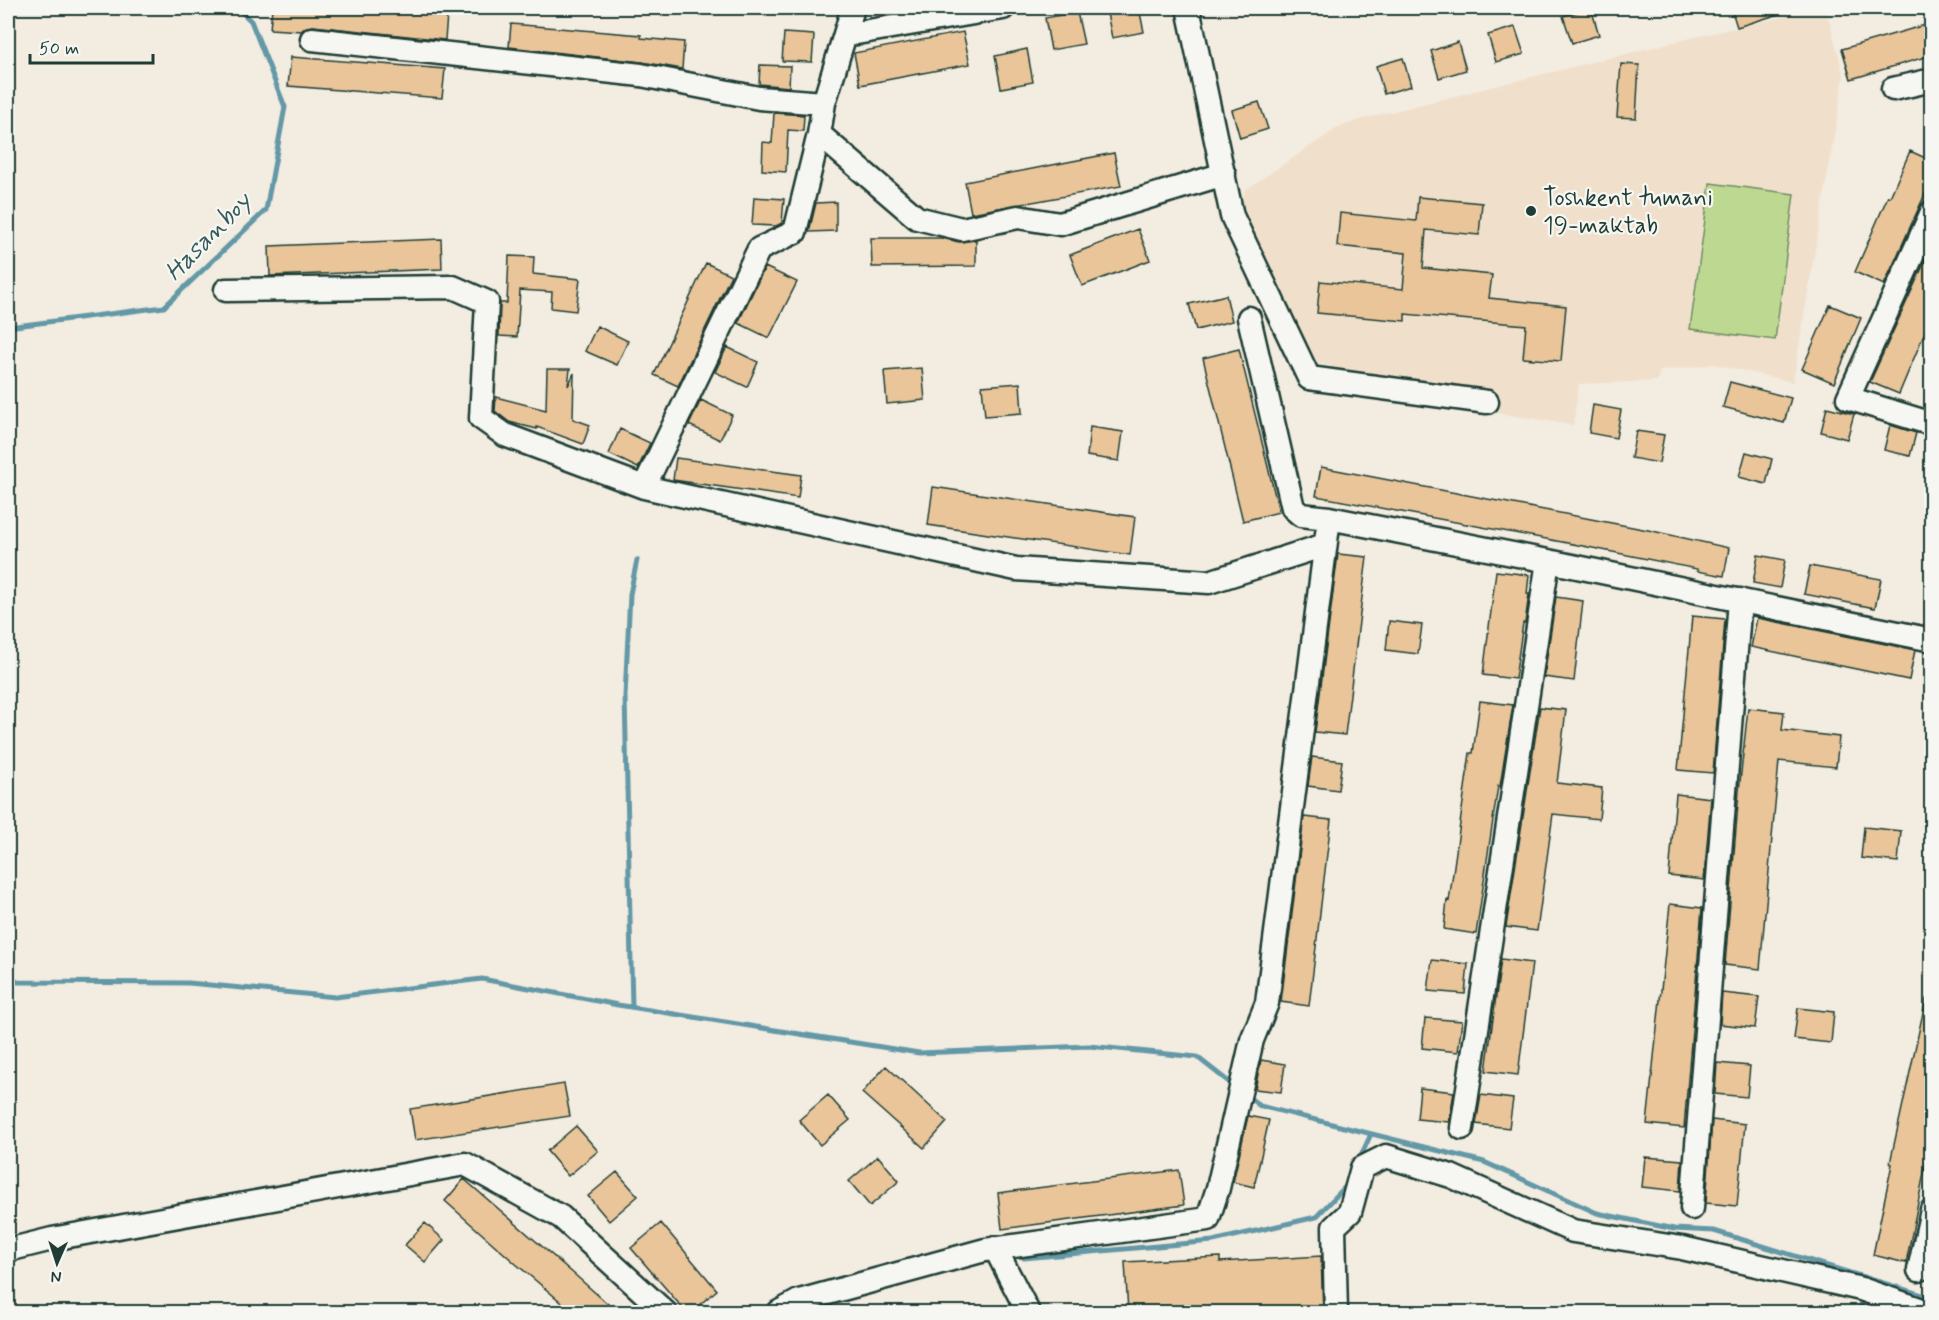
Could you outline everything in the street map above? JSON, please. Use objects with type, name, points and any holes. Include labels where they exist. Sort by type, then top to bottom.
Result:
[{"type":"street","points":[[644,487],[759,249],[795,232],[819,134],[824,103],[853,8]]},
{"type":"street","points":[[845,35],[1003,8]]},
{"type":"street","points":[[1188,8],[1232,216],[1309,378],[1487,402]]},
{"type":"street","points":[[312,39],[641,75],[759,98],[824,103]]},
{"type":"street","points":[[1893,89],[1932,80]]},
{"type":"street","points":[[819,134],[917,218],[962,229],[1018,218],[1060,224],[1224,174]]},
{"type":"street","points":[[1932,212],[1848,398],[1932,424]]},
{"type":"street","points":[[226,290],[453,287],[487,302],[481,418],[506,435],[644,487],[1016,569],[1209,582],[1325,545]]},
{"type":"street","points":[[1249,318],[1293,508],[1301,515],[1329,518],[1548,561],[1932,640]]},
{"type":"street","points":[[779,1312],[799,1301],[995,1248],[1208,1219],[1218,1188],[1251,1040],[1267,1004],[1329,518]]},
{"type":"street","points":[[1462,1128],[1548,561]]},
{"type":"street","points":[[1692,1208],[1740,600]]},
{"type":"street","points":[[1336,1312],[1334,1227],[1350,1212],[1362,1168],[1386,1156],[1450,1176],[1573,1231],[1682,1248],[1861,1288],[1928,1312]]},
{"type":"street","points":[[8,1250],[52,1239],[465,1164],[561,1217],[665,1312]]},
{"type":"street","points":[[1919,1270],[1932,1210]]},
{"type":"street","points":[[995,1248],[1028,1312]]},
{"type":"shaded area","name":"Toshkent tumani 19-maktab","points":[[1826,8],[1844,76],[1793,382],[1714,364],[1660,371],[1657,381],[1579,384],[1573,425],[1328,386],[1331,366],[1314,363],[1240,217],[1240,205],[1245,190],[1339,127],[1366,118]]},
{"type":"green space","points":[[1710,183],[1794,194],[1775,340],[1690,329]]},
{"type":"building","points":[[272,8],[365,8],[447,15],[445,40],[313,26],[301,31],[270,29]]},
{"type":"building","points":[[1106,8],[1139,8],[1144,32],[1112,38]]},
{"type":"building","points":[[1591,8],[1599,35],[1572,43],[1563,16]]},
{"type":"building","points":[[1731,8],[1789,8],[1789,11],[1737,27]]},
{"type":"building","points":[[1077,12],[1084,44],[1051,50],[1045,18]]},
{"type":"building","points":[[1932,23],[1932,55],[1851,79],[1842,49]]},
{"type":"building","points":[[511,24],[641,35],[641,38],[684,42],[682,69],[642,62],[509,47]]},
{"type":"building","points":[[1515,27],[1524,54],[1496,62],[1488,35]]},
{"type":"building","points":[[963,32],[970,64],[860,85],[854,53]]},
{"type":"building","points":[[784,33],[814,35],[812,62],[782,61]]},
{"type":"building","points":[[1458,42],[1466,70],[1439,78],[1431,51]]},
{"type":"building","points":[[1027,49],[1033,82],[1001,88],[995,56]]},
{"type":"building","points":[[291,57],[445,69],[442,98],[288,86]]},
{"type":"building","points":[[1403,58],[1411,86],[1384,94],[1376,66]]},
{"type":"building","points":[[1621,64],[1639,65],[1636,118],[1617,117]]},
{"type":"building","points":[[760,65],[790,66],[789,87],[759,84]]},
{"type":"building","points":[[1259,102],[1268,129],[1240,138],[1232,110]]},
{"type":"building","points":[[774,113],[804,115],[803,131],[788,130],[786,172],[762,170],[763,142],[772,143]]},
{"type":"building","points":[[1910,151],[1932,161],[1932,194],[1926,192],[1884,285],[1855,272]]},
{"type":"building","points":[[1114,153],[1121,186],[971,213],[965,182]]},
{"type":"building","points":[[754,197],[784,199],[782,223],[776,226],[752,225]]},
{"type":"building","points":[[1418,197],[1482,203],[1479,235],[1426,230],[1423,268],[1492,275],[1489,298],[1566,306],[1561,361],[1523,358],[1526,325],[1405,314],[1405,321],[1317,313],[1320,281],[1403,289],[1406,253],[1337,246],[1340,213],[1416,221]]},
{"type":"building","points":[[836,202],[836,231],[809,232],[816,203]]},
{"type":"building","points":[[1138,229],[1150,260],[1082,286],[1070,255]]},
{"type":"building","points":[[871,238],[941,238],[959,242],[976,240],[976,266],[872,267]]},
{"type":"building","points":[[441,239],[442,269],[270,276],[269,246]]},
{"type":"building","points":[[1932,246],[1932,315],[1899,394],[1870,382]]},
{"type":"building","points":[[509,256],[534,257],[533,274],[580,279],[576,311],[551,308],[552,292],[520,290],[517,337],[499,336],[500,303],[507,303]]},
{"type":"building","points":[[706,263],[731,275],[678,386],[654,375]]},
{"type":"building","points":[[765,267],[797,282],[769,338],[738,323]]},
{"type":"building","points":[[1226,295],[1232,321],[1196,330],[1189,304]]},
{"type":"building","points":[[1830,305],[1861,318],[1834,383],[1802,369]]},
{"type":"building","points":[[597,326],[628,341],[617,365],[585,351]]},
{"type":"building","points":[[727,347],[758,362],[747,387],[715,372]]},
{"type":"building","points":[[1239,349],[1279,512],[1243,521],[1203,358]]},
{"type":"building","points":[[922,368],[925,400],[887,404],[884,371]]},
{"type":"building","points":[[547,369],[570,369],[568,386],[574,373],[573,419],[590,425],[583,444],[537,427],[537,429],[509,422],[495,411],[496,397],[546,410]]},
{"type":"building","points":[[1730,382],[1791,398],[1784,423],[1723,407]]},
{"type":"building","points":[[1020,383],[1022,413],[985,416],[982,386]]},
{"type":"building","points":[[701,400],[732,415],[720,440],[689,425]]},
{"type":"building","points":[[1593,405],[1621,410],[1616,438],[1589,433]]},
{"type":"building","points":[[1827,407],[1854,414],[1847,439],[1821,432]]},
{"type":"building","points":[[1890,425],[1916,433],[1910,456],[1884,450]]},
{"type":"building","points":[[1090,427],[1123,432],[1119,461],[1087,456]]},
{"type":"building","points":[[620,429],[650,443],[638,468],[609,454]]},
{"type":"building","points":[[1636,431],[1664,435],[1659,463],[1631,458]]},
{"type":"building","points":[[1746,452],[1772,459],[1766,484],[1739,477]]},
{"type":"building","points":[[676,458],[801,475],[798,498],[673,480]]},
{"type":"building","points":[[1321,467],[1648,530],[1729,548],[1724,576],[1578,545],[1316,496]]},
{"type":"building","points":[[933,487],[1135,517],[1130,555],[928,525]]},
{"type":"building","points":[[1338,554],[1367,557],[1345,735],[1315,732]]},
{"type":"building","points":[[1758,555],[1785,560],[1780,588],[1753,583]]},
{"type":"building","points":[[1810,566],[1881,579],[1875,608],[1804,594]]},
{"type":"building","points":[[1496,571],[1529,575],[1527,594],[1529,594],[1515,679],[1483,675]]},
{"type":"building","points":[[1556,597],[1583,601],[1574,681],[1544,677]]},
{"type":"building","points":[[1692,616],[1725,619],[1713,773],[1678,770]]},
{"type":"building","points":[[1757,618],[1915,650],[1909,680],[1751,647]]},
{"type":"building","points":[[1389,621],[1422,625],[1418,654],[1386,650]]},
{"type":"building","points":[[1480,701],[1513,705],[1500,786],[1498,786],[1476,934],[1444,929]]},
{"type":"building","points":[[1540,707],[1566,710],[1557,783],[1602,788],[1599,819],[1553,814],[1537,931],[1506,927]]},
{"type":"building","points":[[1748,708],[1784,712],[1782,730],[1839,737],[1836,767],[1779,761],[1760,969],[1725,965]]},
{"type":"building","points":[[1312,757],[1342,761],[1338,790],[1308,786]]},
{"type":"building","points":[[1676,794],[1711,798],[1704,880],[1669,876]]},
{"type":"building","points":[[1304,817],[1331,820],[1309,1006],[1281,1002]]},
{"type":"building","points":[[1864,827],[1901,831],[1898,862],[1861,858]]},
{"type":"building","points":[[1670,904],[1702,908],[1684,1128],[1647,1124]]},
{"type":"building","points":[[1501,959],[1532,963],[1518,1075],[1486,1071]]},
{"type":"building","points":[[1432,960],[1468,964],[1465,994],[1428,991]]},
{"type":"building","points":[[1722,993],[1759,997],[1755,1028],[1720,1024]]},
{"type":"building","points":[[1926,999],[1932,999],[1932,1133],[1906,1263],[1873,1255],[1892,1164],[1890,1163]]},
{"type":"building","points":[[1798,1008],[1834,1012],[1831,1043],[1794,1039]]},
{"type":"building","points":[[1425,1018],[1462,1021],[1458,1052],[1422,1048]]},
{"type":"building","points":[[1261,1060],[1285,1064],[1281,1092],[1255,1089]]},
{"type":"building","points":[[1717,1063],[1750,1066],[1747,1097],[1715,1094]]},
{"type":"building","points":[[886,1066],[947,1122],[924,1148],[862,1093]]},
{"type":"building","points":[[564,1084],[570,1116],[415,1140],[410,1109]]},
{"type":"building","points":[[1420,1088],[1454,1092],[1449,1122],[1417,1119]]},
{"type":"building","points":[[828,1095],[850,1120],[820,1145],[799,1120]]},
{"type":"building","points":[[1481,1095],[1513,1099],[1509,1128],[1476,1124]]},
{"type":"building","points":[[1248,1116],[1269,1120],[1254,1187],[1233,1182]]},
{"type":"building","points":[[1712,1120],[1745,1124],[1737,1206],[1706,1203]]},
{"type":"building","points":[[576,1126],[598,1151],[568,1176],[547,1151]]},
{"type":"building","points":[[878,1156],[899,1181],[870,1206],[849,1181]]},
{"type":"building","points":[[1645,1157],[1682,1160],[1680,1191],[1642,1187]]},
{"type":"building","points":[[1179,1170],[1184,1205],[1002,1229],[998,1193]]},
{"type":"building","points":[[617,1172],[638,1196],[609,1221],[588,1196]]},
{"type":"building","points":[[464,1179],[617,1312],[573,1312],[516,1264],[445,1201]]},
{"type":"building","points":[[425,1223],[444,1240],[425,1262],[405,1245]]},
{"type":"building","points":[[661,1223],[717,1290],[691,1312],[686,1312],[631,1248]]},
{"type":"building","points":[[1321,1256],[1323,1312],[1128,1312],[1125,1262],[1220,1257],[1220,1262]]},
{"type":"waterway","name":"Hasanboy","points":[[8,327],[164,307],[266,210],[285,107],[251,21],[237,8]]},
{"type":"waterway","points":[[632,1007],[625,696],[630,594],[637,560]]},
{"type":"waterway","points":[[8,978],[18,982],[189,983],[335,997],[482,979],[618,1005],[919,1053],[1089,1046],[1197,1057],[1234,1086]]},
{"type":"waterway","points":[[1246,1095],[1260,1106],[1484,1162],[1597,1213],[1674,1229],[1714,1231],[1932,1298]]},
{"type":"waterway","points":[[1359,1160],[1371,1134]]},
{"type":"waterway","points":[[1024,1258],[1213,1241],[1316,1217],[1349,1183]]},
{"type":"waterway","points":[[1859,1312],[1863,1297]]},
{"type":"place","name":"Toshkent tumani 19-maktab","points":[[1531,211]]}]
